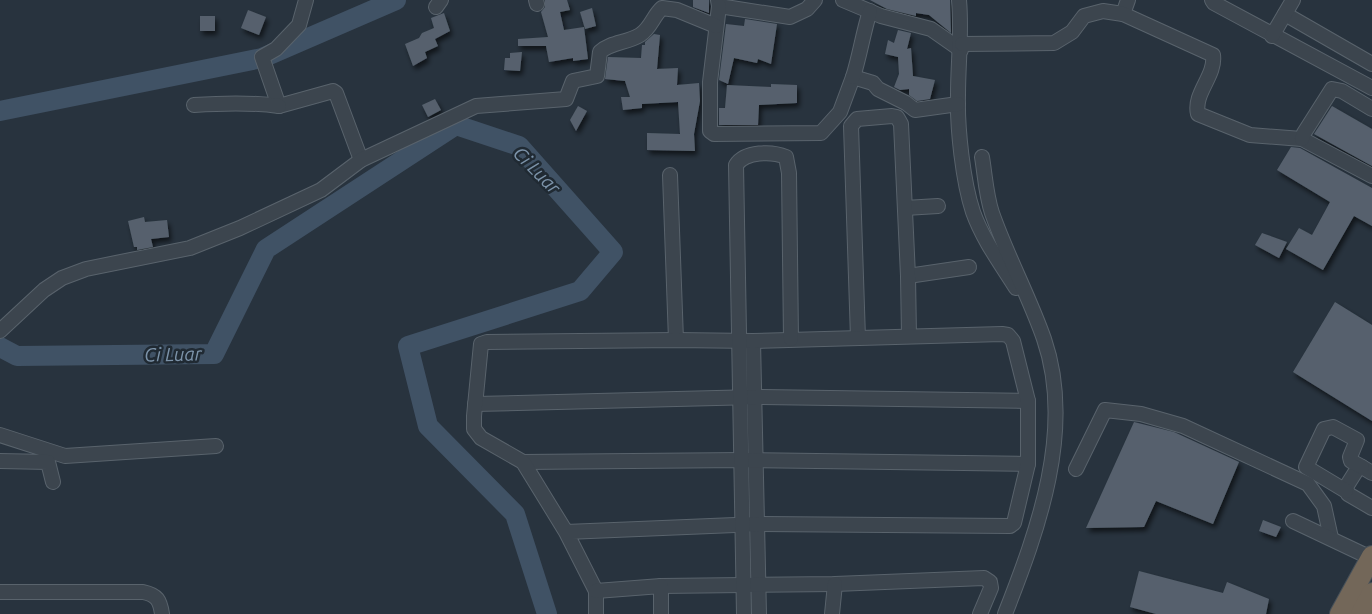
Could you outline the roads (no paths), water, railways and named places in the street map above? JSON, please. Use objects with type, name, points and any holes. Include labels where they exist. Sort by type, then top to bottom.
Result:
[{"type":"highway","points":[[1340,614],[1371,557]]},
{"type":"highway","points":[[1362,614],[1372,593]]},
{"type":"street","points":[[278,102],[262,57],[276,49],[299,25],[306,0]]},
{"type":"street","points":[[815,0],[807,9],[792,17],[719,3],[710,82],[710,131],[714,134],[821,133],[840,112],[861,52],[864,30],[870,11]]},
{"type":"street","points":[[843,0],[870,11],[931,29],[961,47],[1054,44],[1072,32],[1084,16],[1103,11],[1123,14],[1213,55],[1214,66],[1197,103],[1198,114],[1250,135],[1302,139],[1372,176]]},
{"type":"street","points":[[959,0],[961,47],[958,104],[962,153],[973,212],[992,250],[1032,309]]},
{"type":"street","points":[[1123,14],[1128,0]]},
{"type":"street","points":[[1212,0],[1214,3],[1272,36],[1372,88]]},
{"type":"street","points":[[1272,36],[1293,0]]},
{"type":"street","points":[[0,331],[44,290],[62,278],[86,269],[190,248],[282,209],[321,190],[361,160],[476,106],[566,98],[574,81],[597,76],[598,56],[605,48],[631,39],[648,29],[660,9],[678,5],[716,26]]},
{"type":"street","points":[[1285,14],[1372,64]]},
{"type":"street","points":[[853,77],[873,83],[878,89],[906,103],[915,110],[958,104]]},
{"type":"street","points":[[1302,139],[1332,89],[1342,91],[1372,109]]},
{"type":"street","points":[[194,106],[231,102],[278,102],[335,92],[361,160]]},
{"type":"street","points":[[858,338],[851,126],[857,119],[892,116],[899,120],[905,208],[909,336]]},
{"type":"street","points":[[744,614],[751,584],[759,524],[756,397],[746,341],[736,165],[739,160],[764,153],[784,156],[788,166],[791,339]]},
{"type":"street","points":[[982,157],[991,210],[1032,309],[1049,361],[1056,410],[1056,430],[1040,513],[1005,614]]},
{"type":"street","points":[[670,175],[676,340]]},
{"type":"street","points":[[905,208],[938,206]]},
{"type":"street","points":[[908,276],[968,267]]},
{"type":"street","points":[[566,532],[759,524],[1007,526],[1014,522],[1028,464],[1028,401],[1013,341],[1008,336],[909,336],[746,341],[676,340],[484,343],[480,347],[474,429],[477,436],[523,462],[566,532],[596,591],[596,614]]},
{"type":"street","points":[[746,341],[741,398],[744,525],[751,584],[759,614]]},
{"type":"street","points":[[475,404],[756,397],[1028,401]]},
{"type":"street","points":[[1076,469],[1106,410],[1141,414],[1182,426],[1308,484],[1324,506],[1331,538]]},
{"type":"street","points":[[1367,470],[1351,461],[1350,457],[1357,440],[1333,427],[1324,428],[1306,464],[1306,467],[1346,490],[1348,494],[1372,508]]},
{"type":"street","points":[[0,435],[48,457]]},
{"type":"street","points":[[0,461],[216,446]]},
{"type":"street","points":[[48,457],[53,482]]},
{"type":"street","points":[[523,462],[757,460],[1028,464]]},
{"type":"street","points":[[1346,490],[1356,470],[1367,470]]},
{"type":"street","points":[[1293,521],[1371,557]]},
{"type":"street","points":[[596,591],[661,586],[835,584],[984,578],[990,582],[991,588],[980,614]]},
{"type":"street","points":[[832,614],[835,584]]},
{"type":"street","points":[[661,586],[661,614]]},
{"type":"street","points":[[0,592],[143,592],[157,597],[162,614]]},
{"type":"waterway","name":"Ci Luar","points":[[0,111],[262,58],[396,0]]},
{"type":"waterway","name":"Ci Luar","points":[[0,347],[17,356],[214,354],[266,249],[456,125],[519,146],[613,252],[580,291],[408,346],[428,426],[515,514],[547,614]]}]
